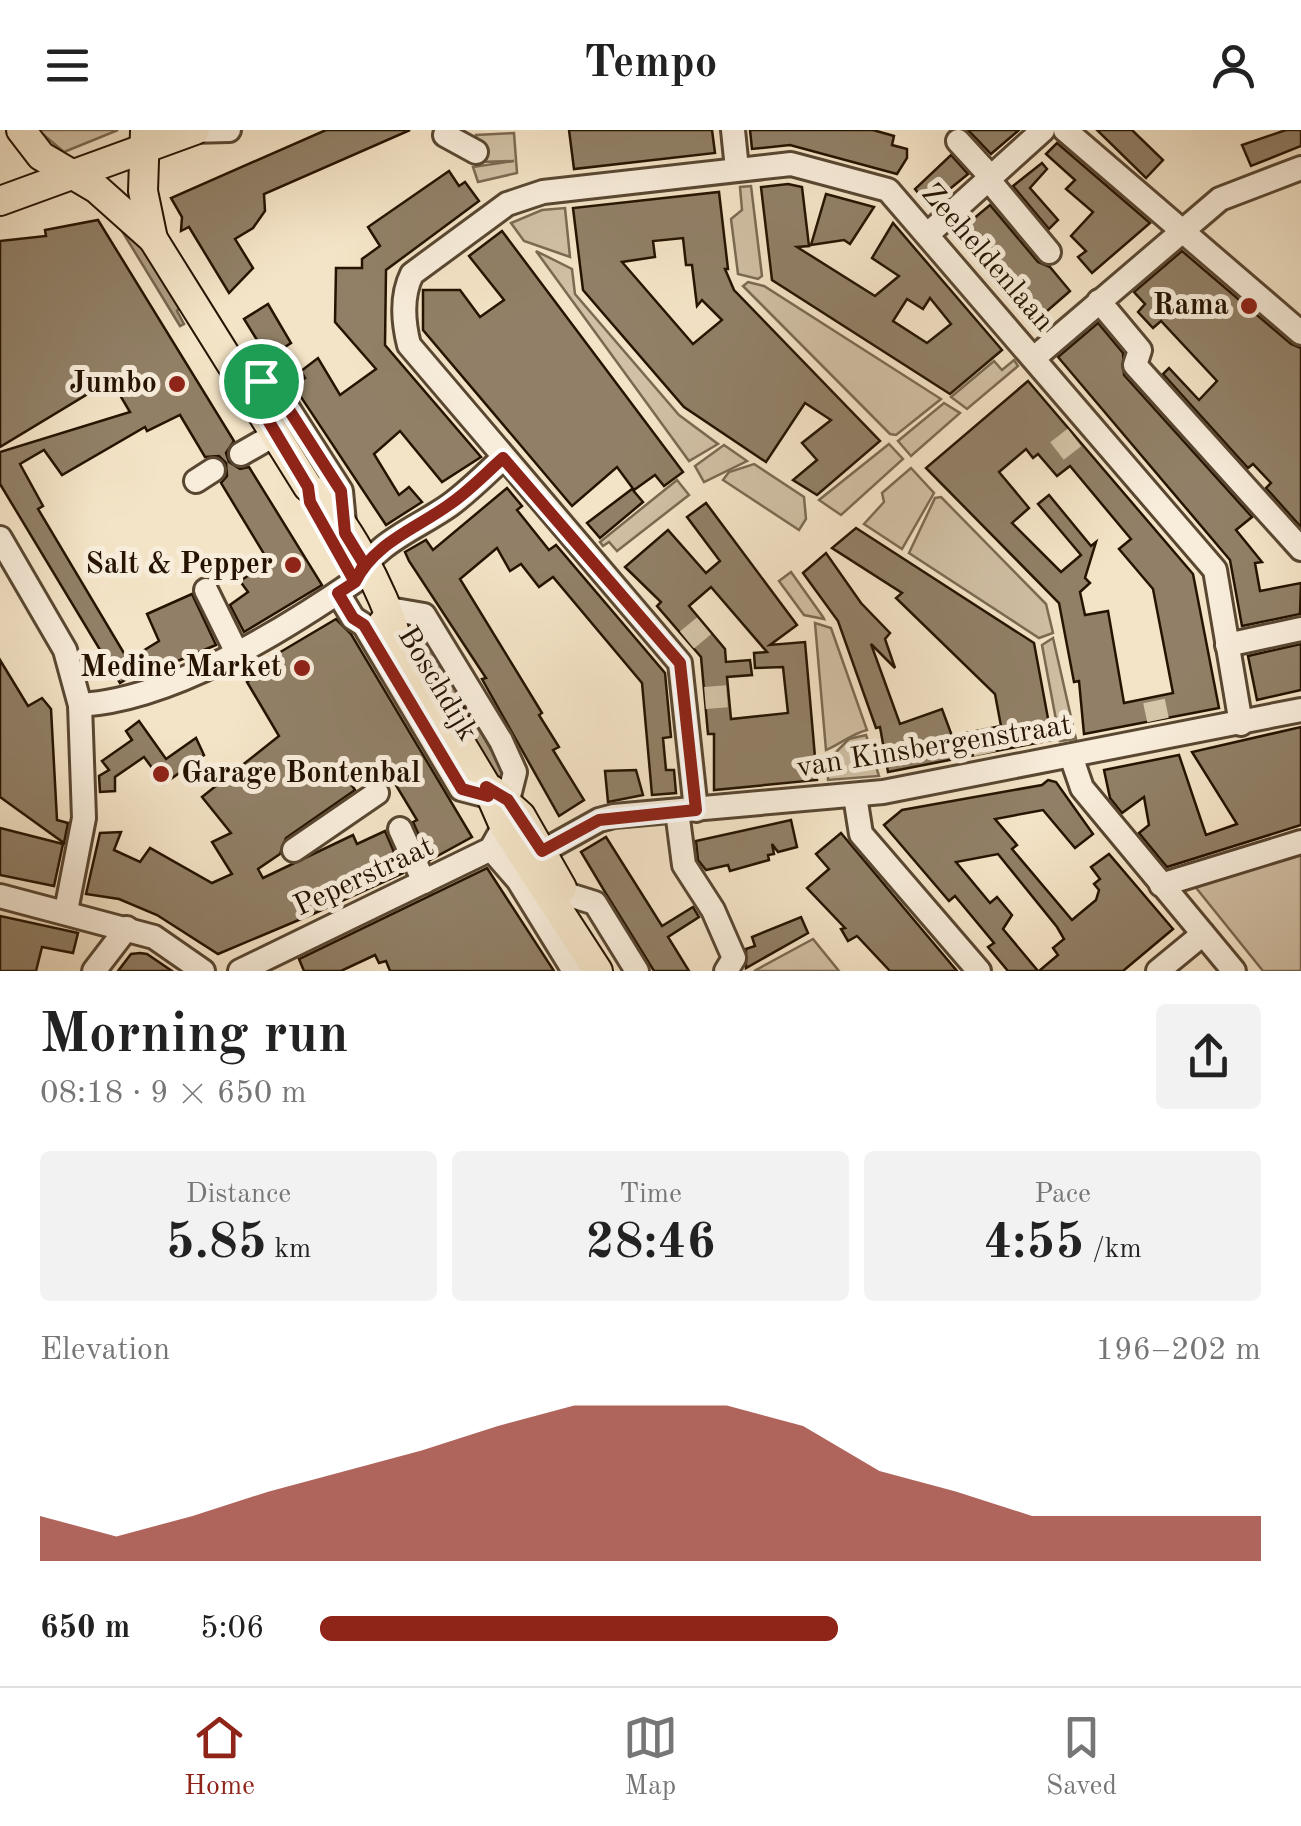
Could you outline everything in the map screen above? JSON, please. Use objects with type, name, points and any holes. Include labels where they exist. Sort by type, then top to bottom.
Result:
[{"type":"main road","name":"Boschdijk","points":[[21,130],[41,156],[97,189],[152,238],[238,370],[308,487],[310,502],[360,571]]},
{"type":"main road","points":[[0,201],[145,138],[193,131]]},
{"type":"main road","name":"Boschdijk","points":[[145,138],[143,191],[152,238]]},
{"type":"main road","name":"Boschdijk","points":[[308,487],[320,494],[345,533],[376,616],[392,622],[496,812],[534,856],[566,906],[598,971]]},
{"type":"street","points":[[193,131],[229,130]]},
{"type":"street","points":[[732,130],[737,168]]},
{"type":"street","points":[[928,234],[1043,130]]},
{"type":"street","points":[[1065,130],[1301,332]]},
{"type":"street","points":[[445,133],[465,155]]},
{"type":"street","points":[[958,140],[1049,252]]},
{"type":"street","name":"Zeeheldenlaan","points":[[725,971],[734,958],[713,910],[684,865],[695,699],[680,663],[679,647],[503,458],[408,345],[404,289],[412,274],[507,204],[543,192],[791,164],[888,190],[1034,358],[1083,430],[1214,570],[1241,724]]},
{"type":"street","points":[[1034,358],[1182,228],[1220,200],[1301,168]]},
{"type":"street","points":[[1099,301],[1140,350],[1135,365],[1301,549]]},
{"type":"street","name":"Boschdijk","points":[[238,370],[275,388],[341,491],[345,533]]},
{"type":"street","points":[[242,454],[276,434]]},
{"type":"street","points":[[80,705],[126,699],[237,652],[360,571],[452,504],[503,458]]},
{"type":"street","points":[[0,538],[72,663],[80,705],[91,818],[66,911]]},
{"type":"street","name":"Boschdijk","points":[[360,571],[353,618],[364,625],[462,789],[496,812],[518,880],[574,971]]},
{"type":"street","points":[[206,590],[237,652]]},
{"type":"street","points":[[1227,645],[1301,629]]},
{"type":"street","name":"van Kinsbergenstraat","points":[[534,856],[599,820],[855,796],[986,763],[1071,756],[1160,729],[1241,724],[1301,710]]},
{"type":"street","points":[[1071,756],[1082,788],[1234,971]]},
{"type":"street","points":[[294,850],[377,793]]},
{"type":"street","points":[[855,796],[861,834],[979,971]]},
{"type":"street","name":"Peperstraat","points":[[240,971],[424,882],[496,812]]},
{"type":"street","points":[[400,829],[424,882]]},
{"type":"street","points":[[1161,885],[1301,842]]},
{"type":"street","points":[[0,896],[127,928],[154,938],[204,971]]},
{"type":"street","name":"Boschdijk","points":[[566,906],[595,904],[637,971]]},
{"type":"street","points":[[94,971],[127,928]]},
{"type":"street","points":[[1162,968],[1204,934]]},
{"type":"shaded area","points":[[38,130],[118,130],[64,152]]},
{"type":"shaded area","points":[[514,133],[517,173],[478,182],[473,167],[514,161],[479,162],[476,135]]},
{"type":"shaded area","points":[[751,186],[762,276],[758,279],[738,274],[731,219],[742,210],[740,187]]},
{"type":"shaded area","points":[[565,208],[570,257],[524,241],[511,223],[542,210]]},
{"type":"shaded area","points":[[128,227],[181,305],[177,311],[184,324],[180,326],[122,231]]},
{"type":"shaded area","points":[[536,251],[572,269],[575,294],[679,415],[718,444],[689,461]]},
{"type":"shaded area","points":[[748,282],[764,286],[941,399],[896,435],[890,434],[743,286]]},
{"type":"shaded area","points":[[1014,360],[1018,366],[967,409],[951,397],[994,361],[1002,370]]},
{"type":"shaded area","points":[[944,403],[960,413],[911,456],[898,441]]},
{"type":"shaded area","points":[[889,444],[903,459],[841,515],[819,500]]},
{"type":"shaded area","points":[[724,445],[747,461],[704,482],[695,466]]},
{"type":"shaded area","points":[[754,464],[804,497],[806,519],[799,530],[723,480],[729,472]]},
{"type":"shaded area","points":[[911,468],[934,493],[902,549],[864,524],[884,502],[882,493]]},
{"type":"shaded area","points":[[677,480],[689,495],[617,551],[609,542],[603,546],[600,542]]},
{"type":"shaded area","points":[[941,497],[1046,604],[1053,633],[1039,638],[909,553],[935,498]]},
{"type":"shaded area","points":[[791,572],[824,619],[804,615],[779,581]]},
{"type":"shaded area","points":[[402,616],[416,620],[491,750],[501,760],[501,784],[408,635]]},
{"type":"shaded area","points":[[815,623],[831,628],[867,730],[826,750]]},
{"type":"shaded area","points":[[1053,638],[1076,739],[1060,741],[1042,645]]},
{"type":"shaded area","points":[[866,735],[879,776],[828,780],[827,761],[849,739]]},
{"type":"shaded area","points":[[1301,854],[1301,971],[1263,971],[1193,884]]},
{"type":"shaded area","points":[[813,939],[839,971],[754,971]]},
{"type":"building","points":[[326,130],[410,130],[264,194],[265,211],[253,228],[235,239],[253,268],[229,293],[189,227],[181,231],[182,217],[171,198]]},
{"type":"building","points":[[569,130],[712,130],[715,153],[574,169]]},
{"type":"building","points":[[750,130],[873,130],[894,136],[892,145],[907,149],[907,158],[897,174],[790,145],[752,149]]},
{"type":"building","points":[[968,130],[1019,130],[991,154]]},
{"type":"building","points":[[1097,130],[1132,130],[1163,160],[1146,178]]},
{"type":"building","points":[[1286,130],[1301,130],[1301,146],[1251,166],[1242,145]]},
{"type":"building","points":[[1057,143],[1150,223],[1092,273],[1078,257],[1086,251],[1071,236],[1093,212],[1066,189],[1075,180],[1046,154]]},
{"type":"building","points":[[951,155],[968,174],[929,206],[915,189]]},
{"type":"building","points":[[1042,163],[1047,169],[1030,188],[1058,220],[1049,229],[1013,186]]},
{"type":"building","points":[[449,171],[459,186],[465,182],[479,201],[386,270],[385,345],[481,457],[442,482],[400,431],[374,454],[399,495],[409,487],[422,502],[386,525],[293,385],[305,378],[301,371],[318,358],[340,395],[376,369],[335,322],[336,268],[362,268],[362,259],[380,246],[368,227]]},
{"type":"building","points":[[761,187],[802,187],[809,246],[797,247],[875,296],[899,276],[872,258],[893,223],[1002,350],[950,394],[772,280]],"holes":[[[930,298],[951,324],[927,343],[893,321],[907,299],[923,309]]]},
{"type":"building","points":[[719,192],[725,269],[734,290],[880,441],[817,495],[793,480],[817,460],[802,443],[831,420],[805,403],[766,462],[684,407],[583,290],[573,208]],"holes":[[[683,238],[686,265],[692,265],[697,306],[702,300],[722,320],[693,344],[622,262],[655,257],[653,241]]]},
{"type":"building","points":[[826,194],[874,207],[850,244],[844,240],[811,245]]},
{"type":"building","points":[[990,205],[1038,262],[1050,267],[1070,291],[1031,325],[954,235]]},
{"type":"building","points":[[98,220],[234,441],[226,453],[229,462],[240,469],[249,467],[322,585],[244,632],[230,605],[248,592],[240,581],[269,562],[221,483],[227,476],[226,463],[219,456],[205,457],[180,415],[147,431],[145,427],[62,475],[44,450],[20,464],[43,506],[38,509],[128,660],[159,641],[147,614],[192,594],[216,645],[156,670],[153,663],[120,683],[0,484],[0,452],[130,412],[111,380],[0,447],[0,241],[46,236],[45,230]]},
{"type":"building","points":[[502,231],[683,472],[664,486],[655,475],[634,490],[617,467],[572,506],[423,330],[423,290],[460,290],[480,317],[504,300],[469,256]]},
{"type":"building","points":[[1182,251],[1291,344],[1301,348],[1301,527],[1266,488],[1271,483],[1253,464],[1248,468],[1163,374],[1169,368],[1199,400],[1217,381],[1161,321],[1153,328],[1138,312],[1145,304],[1134,292]]},
{"type":"building","points":[[268,304],[291,343],[277,352],[262,348],[244,319]]},
{"type":"building","points":[[1098,323],[1123,353],[1124,375],[1252,517],[1236,530],[1262,562],[1255,563],[1260,591],[1301,583],[1300,614],[1242,626],[1230,560],[1058,357]]},
{"type":"building","points":[[1028,381],[1193,574],[1219,708],[1084,734],[1079,681],[1074,682],[1059,603],[926,468]],"holes":[[[1026,449],[1033,458],[1038,454],[1057,476],[1070,466],[1131,539],[1119,549],[1153,589],[1173,693],[1124,703],[1108,611],[1085,615],[1080,592],[1090,583],[1085,578],[1096,542],[1091,546],[1049,495],[1038,504],[1081,555],[1061,572],[1012,523],[1029,508],[999,472]]]},
{"type":"building","points":[[507,488],[522,506],[517,510],[549,550],[556,545],[665,673],[671,737],[663,738],[666,770],[674,770],[676,793],[652,795],[642,683],[553,577],[539,587],[521,564],[510,571],[497,548],[460,579],[542,713],[539,715],[559,747],[553,750],[584,800],[559,816],[482,679],[486,678],[409,561],[405,552],[426,540],[433,550]]},
{"type":"building","points":[[632,489],[643,502],[600,538],[587,523]]},
{"type":"building","points":[[706,503],[797,625],[770,645],[805,642],[817,780],[714,790],[714,734],[708,734],[701,657],[657,606],[661,602],[625,567],[668,530],[706,573],[720,561],[687,517]],"holes":[[[711,587],[767,652],[754,653],[755,668],[783,667],[788,713],[731,719],[727,677],[752,675],[750,660],[726,662],[725,649],[689,606]]]},
{"type":"building","points":[[856,528],[1034,643],[1052,740],[888,772],[880,727],[876,728],[838,621],[803,573],[826,553],[861,603],[890,633],[885,639],[895,668],[871,644],[900,724],[942,709],[952,736],[1001,726],[995,694],[896,598],[902,593],[832,548]]},
{"type":"building","points":[[336,619],[351,634],[472,837],[430,860],[413,822],[417,820],[382,762],[351,784],[355,790],[286,838],[280,854],[258,869],[263,878],[353,835],[357,844],[385,831],[403,873],[313,914],[218,954],[157,915],[119,899],[86,894],[100,833],[121,832],[114,850],[140,862],[150,848],[212,883],[232,874],[212,842],[231,833],[202,797],[279,736],[247,682],[254,677],[250,670]]},
{"type":"building","points":[[1301,644],[1301,690],[1257,700],[1248,656]]},
{"type":"building","points":[[0,660],[28,706],[42,698],[51,709],[57,820],[68,823],[64,843],[0,797]]},
{"type":"building","points":[[139,721],[166,759],[196,738],[204,755],[164,784],[144,757],[115,777],[115,791],[100,792],[99,776],[109,770],[102,761],[132,740],[126,731]]},
{"type":"building","points":[[1301,727],[1301,825],[1167,867],[1139,833],[1149,825],[1144,797],[1122,813],[1110,798],[1104,770],[1179,755],[1206,835],[1237,824],[1192,752]]},
{"type":"building","points":[[636,770],[643,795],[608,802],[605,771]]},
{"type":"building","points":[[1048,780],[1056,782],[1093,834],[1075,848],[1043,810],[995,819],[1017,845],[1012,849],[1072,920],[1096,900],[1099,890],[1094,884],[1100,879],[1091,867],[1109,854],[1173,929],[1123,971],[1039,971],[1058,955],[1053,948],[1064,939],[1057,927],[998,854],[956,862],[990,903],[997,897],[1012,915],[1003,929],[1038,971],[1008,971],[988,947],[994,943],[955,896],[949,901],[884,825],[902,810],[1042,785]]},
{"type":"building","points":[[791,820],[797,847],[778,852],[772,844],[774,854],[768,855],[769,860],[730,871],[728,865],[706,870],[698,860],[696,841]]},
{"type":"building","points":[[0,828],[63,844],[54,886],[0,875]]},
{"type":"building","points":[[841,833],[957,971],[890,971],[857,936],[848,941],[841,929],[845,928],[807,888],[829,869],[816,854]]},
{"type":"building","points":[[606,837],[662,926],[693,907],[699,917],[668,937],[689,971],[654,971],[605,892],[581,852]]},
{"type":"building","points":[[487,868],[554,971],[390,971],[386,961],[379,963],[375,955],[341,971],[304,971],[299,959]]},
{"type":"building","points":[[0,916],[78,933],[73,953],[42,947],[36,971],[0,971]]},
{"type":"building","points":[[801,917],[808,933],[746,968],[746,949],[755,946],[752,937]]},
{"type":"building","points":[[140,953],[172,971],[118,971],[131,954]]},
{"type":"tunnel","points":[[1057,451],[1075,437]]},
{"type":"tunnel","points":[[687,640],[705,625]]},
{"type":"tunnel","points":[[705,698],[729,696]]},
{"type":"tunnel","points":[[1154,701],[1158,720]]},
{"type":"tunnel","points":[[981,735],[985,754]]},
{"type":"place","name":"Rama","points":[[1249,306]]},
{"type":"place","name":"Jumbo","points":[[177,384]]},
{"type":"place","name":"Salt & Pepper","points":[[293,565]]},
{"type":"place","name":"Medine Market","points":[[302,668]]},
{"type":"place","name":"Garage Bontenbal","points":[[161,774]]},
{"type":"route","points":[[261,381],[238,370],[308,487],[310,502],[355,582],[364,564],[382,546],[452,504],[503,458],[680,663],[696,810],[614,816],[542,851],[508,800],[486,787],[488,796],[462,789],[364,625],[353,618],[338,593],[355,582],[364,564],[345,533],[341,491],[275,388],[261,381]]}]
